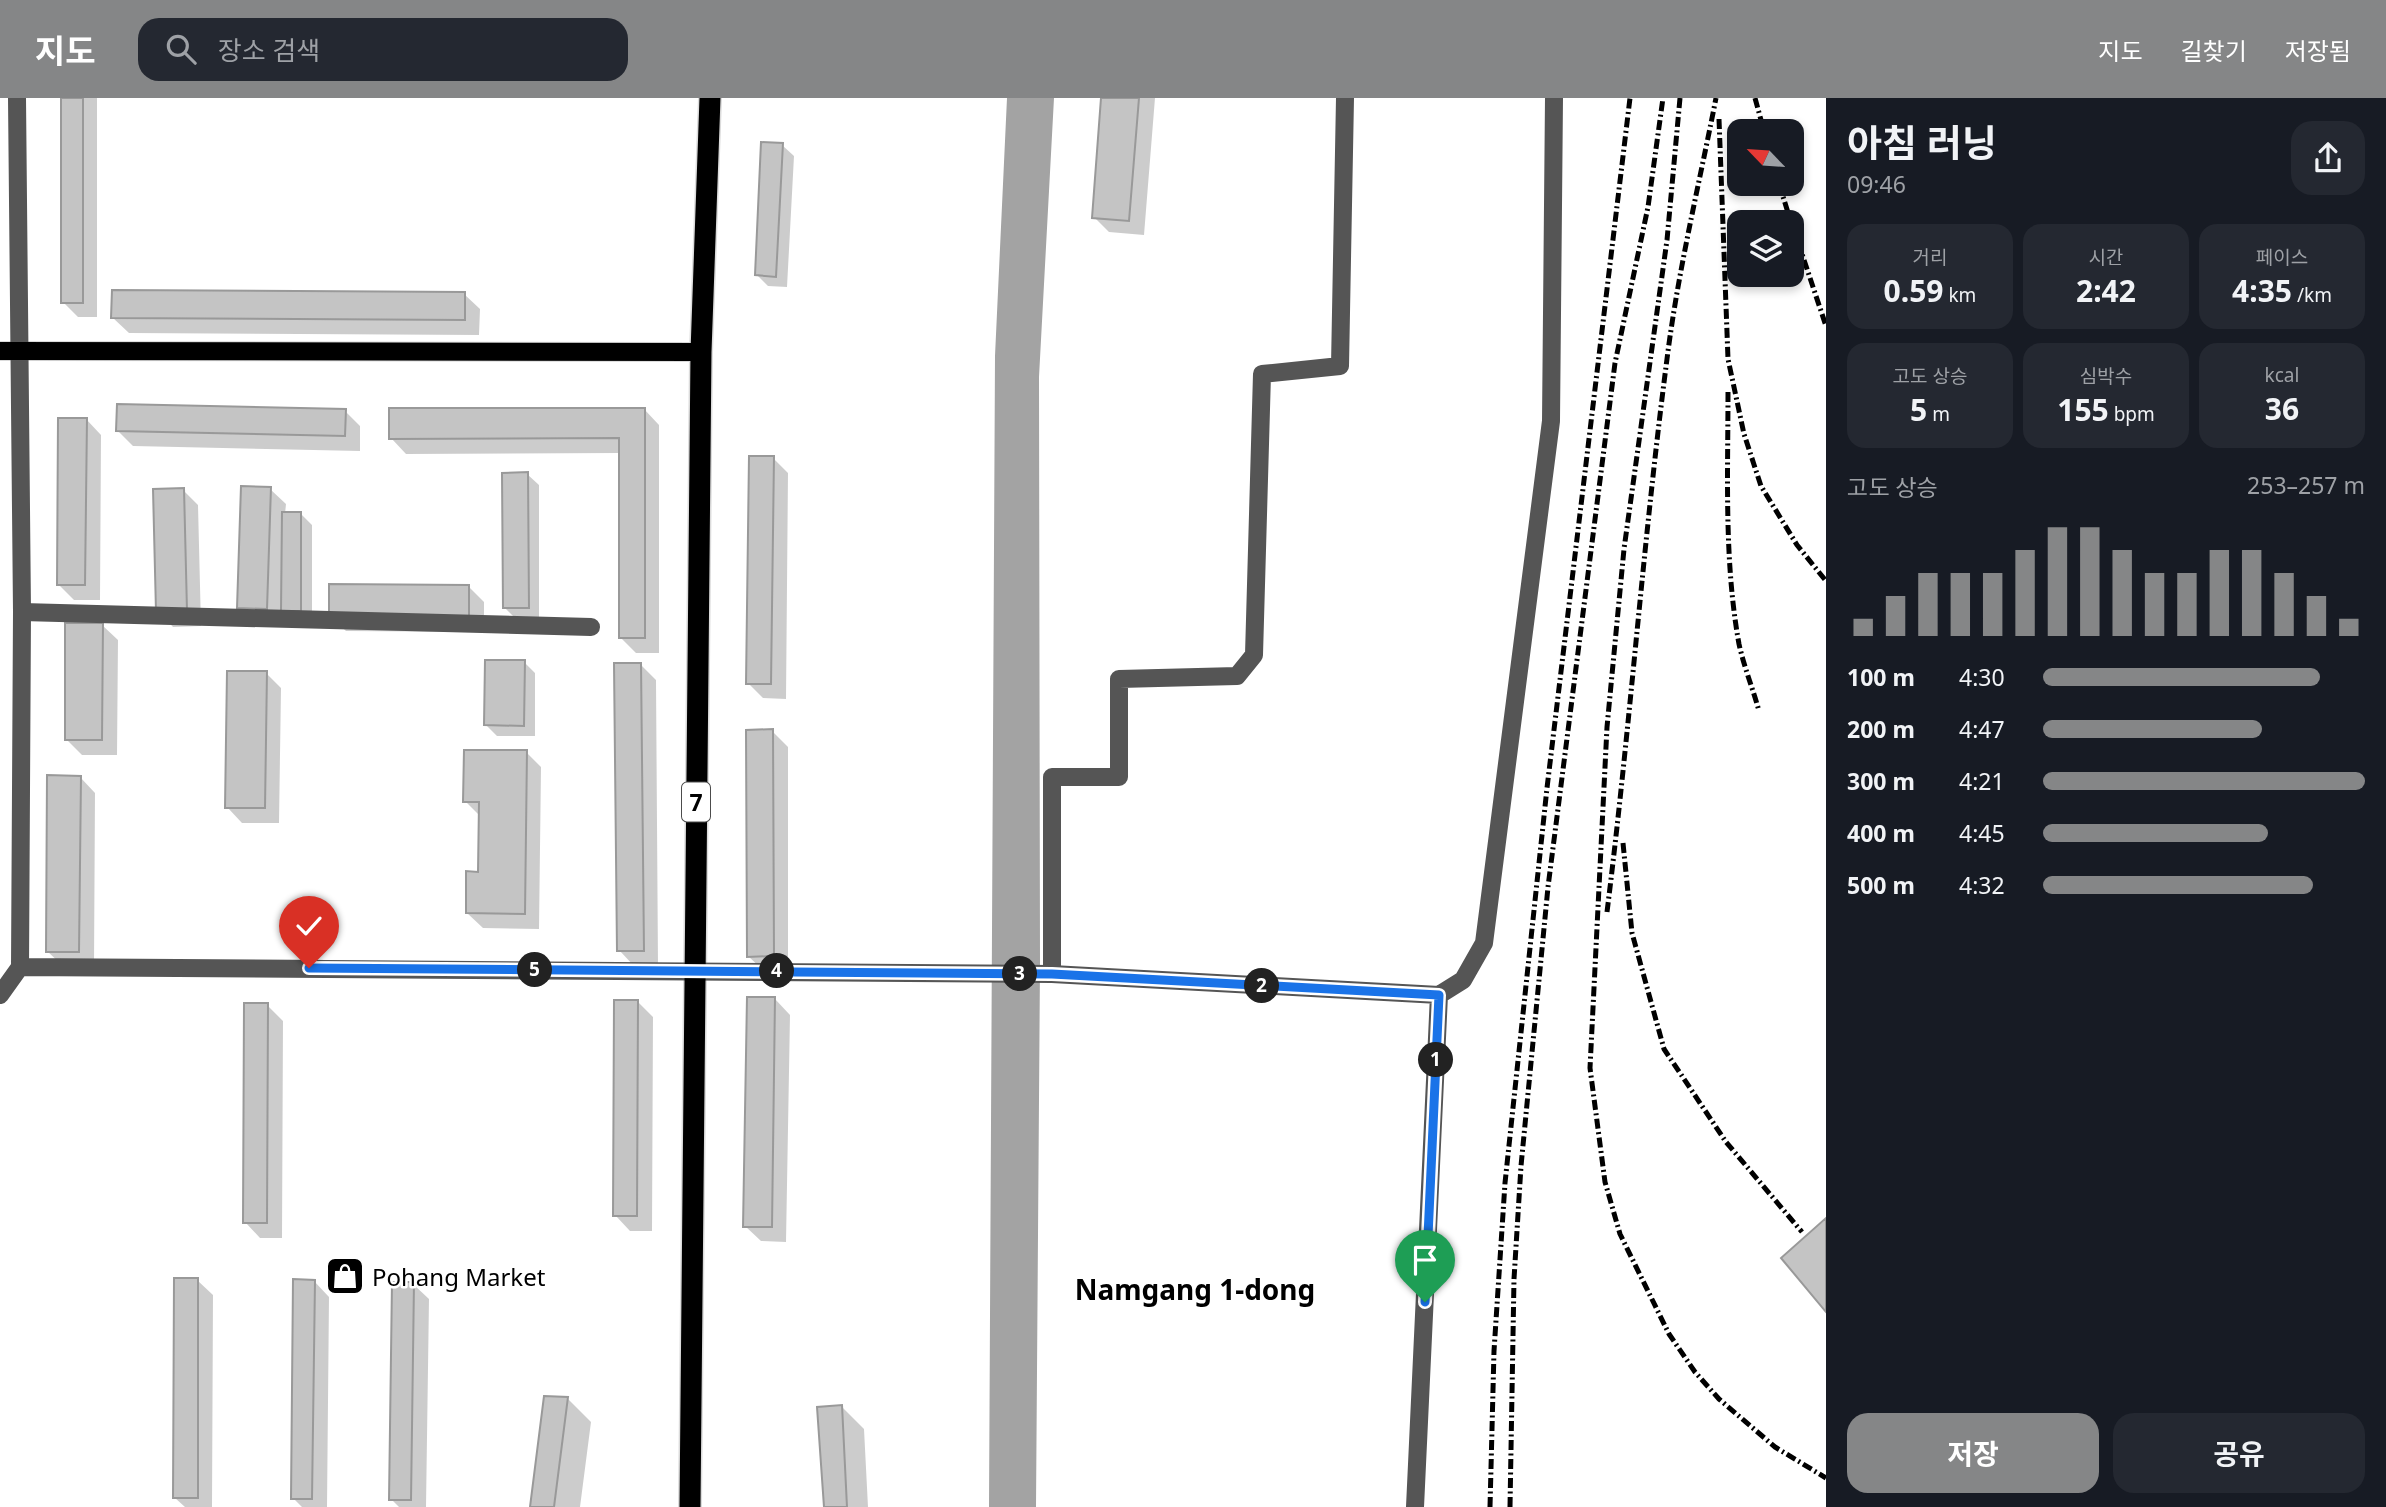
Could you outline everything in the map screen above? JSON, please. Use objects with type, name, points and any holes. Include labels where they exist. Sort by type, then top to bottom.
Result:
[{"type":"highway","name":"7","points":[[690,1507],[701,352],[710,98]]},
{"type":"main road","points":[[0,352],[701,352]]},
{"type":"street","points":[[0,995],[20,967],[22,612],[17,98]]},
{"type":"street","points":[[1052,974],[1052,777],[1119,777],[1119,679],[1237,676],[1254,655],[1262,374],[1340,366],[1345,98]]},
{"type":"street","points":[[20,967],[1052,974],[1439,995],[1464,980],[1484,943],[1546,462],[1551,421],[1554,98]]},
{"type":"street","points":[[22,612],[591,627]]},
{"type":"street","points":[[1415,1507],[1439,995]]},
{"type":"shaded area","points":[[1007,98],[1054,98],[1039,377],[1040,964],[1036,1507],[989,1507],[995,356]]},
{"type":"building","points":[[61,98],[83,98],[83,303],[61,303]]},
{"type":"building","points":[[1101,98],[1139,98],[1129,221],[1092,218]]},
{"type":"building","points":[[761,142],[783,143],[776,277],[755,275]]},
{"type":"building","points":[[112,290],[465,292],[465,320],[111,318]]},
{"type":"building","points":[[117,404],[346,409],[345,436],[116,431]]},
{"type":"building","points":[[389,408],[645,408],[645,638],[619,638],[619,438],[389,439]]},
{"type":"building","points":[[58,418],[87,418],[85,585],[57,585]]},
{"type":"building","points":[[749,456],[774,456],[771,684],[746,684]]},
{"type":"building","points":[[528,472],[529,608],[503,608],[502,473]]},
{"type":"building","points":[[241,486],[271,487],[267,609],[237,608]]},
{"type":"building","points":[[184,488],[187,611],[156,612],[153,489]]},
{"type":"building","points":[[282,512],[301,512],[301,611],[281,611]]},
{"type":"building","points":[[329,584],[469,585],[469,618],[329,617]]},
{"type":"building","points":[[65,623],[103,623],[102,740],[65,740]]},
{"type":"building","points":[[485,660],[525,660],[524,726],[484,725]]},
{"type":"building","points":[[614,663],[641,663],[644,951],[617,951]]},
{"type":"building","points":[[227,671],[267,671],[265,808],[225,808]]},
{"type":"building","points":[[773,729],[774,956],[747,957],[746,730]]},
{"type":"building","points":[[464,750],[527,750],[525,914],[466,913],[466,871],[478,872],[479,802],[463,802]]},
{"type":"building","points":[[47,775],[81,776],[79,952],[46,952]]},
{"type":"building","points":[[747,997],[775,997],[772,1227],[743,1227]]},
{"type":"building","points":[[614,1000],[638,1000],[637,1216],[613,1216]]},
{"type":"building","points":[[244,1003],[268,1003],[267,1223],[243,1223]]},
{"type":"building","points":[[1826,1218],[1826,1312],[1781,1258]]},
{"type":"building","points":[[174,1278],[198,1278],[198,1498],[173,1498]]},
{"type":"building","points":[[293,1279],[315,1280],[312,1499],[291,1499]]},
{"type":"building","points":[[392,1282],[414,1282],[411,1500],[389,1500]]},
{"type":"building","points":[[544,1396],[568,1397],[554,1507],[530,1507]]},
{"type":"building","points":[[842,1405],[847,1507],[824,1507],[817,1407]]},
{"type":"railway","points":[[1490,1507],[1494,1351],[1505,1183],[1547,788],[1630,98]]},
{"type":"railway","points":[[1510,1507],[1514,1279],[1521,1166],[1548,887],[1615,363],[1648,207],[1663,98]]},
{"type":"railway","points":[[1680,98],[1667,240],[1624,549],[1607,727],[1590,1068],[1605,1182],[1620,1234],[1669,1334],[1695,1372],[1719,1399],[1775,1447],[1826,1478]]},
{"type":"railway","points":[[1607,912],[1667,359],[1683,261],[1716,98]]},
{"type":"railway","points":[[1755,98],[1761,119]]},
{"type":"railway","points":[[1719,119],[1728,359],[1744,434],[1761,486],[1797,545],[1826,581]]},
{"type":"railway","points":[[1783,196],[1787,210]]},
{"type":"railway","points":[[1804,260],[1826,326]]},
{"type":"railway","points":[[1728,392],[1728,518],[1734,613],[1743,661],[1759,711]]},
{"type":"railway","points":[[1623,843],[1632,933],[1664,1049],[1726,1142],[1802,1232]]},
{"type":"place","name":"Pohang Market","points":[[345,1276]]},
{"type":"district","name":"Namgang 1-dong","points":[[1195,1289]]},
{"type":"route","points":[[309,968],[1052,974],[1439,995],[1425,1302]]}]
